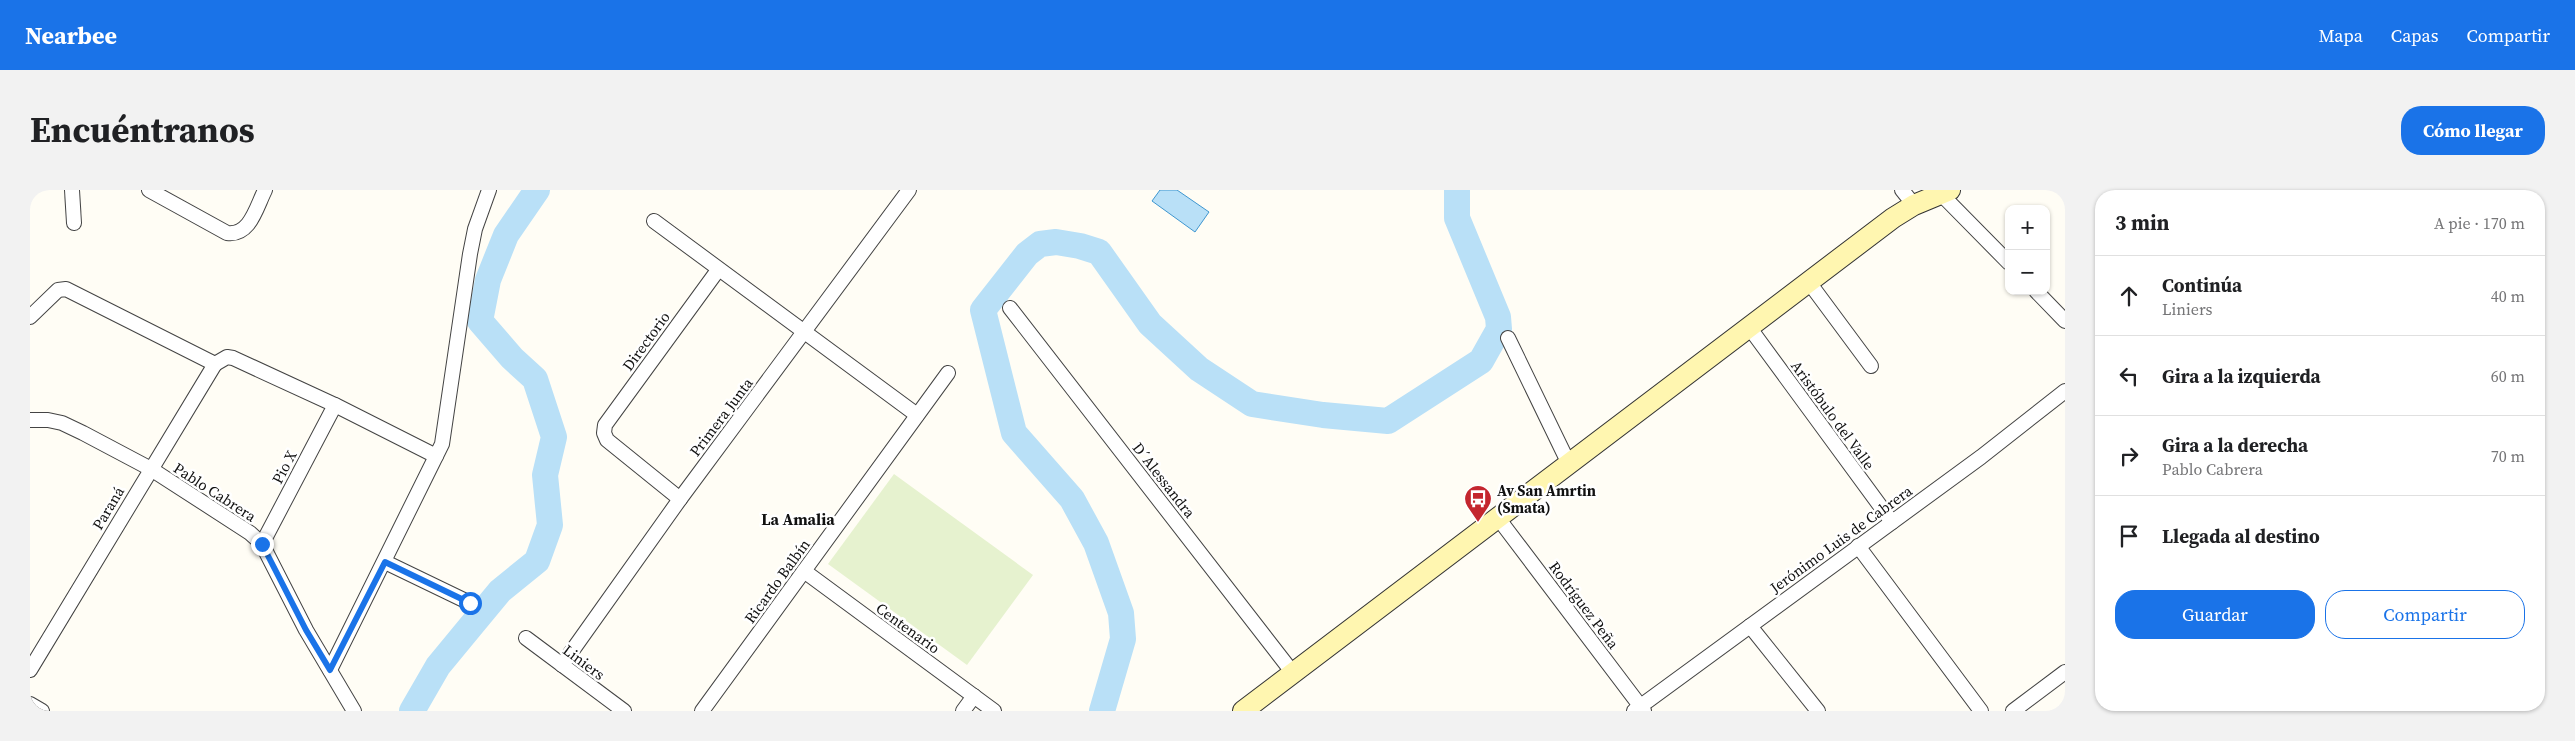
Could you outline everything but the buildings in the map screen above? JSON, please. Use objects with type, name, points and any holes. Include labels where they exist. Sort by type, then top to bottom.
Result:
[{"type":"main road","points":[[1243,711],[1749,327],[1808,281],[1908,197],[1945,192]]},
{"type":"street","points":[[72,190],[74,223]]},
{"type":"street","points":[[149,190],[227,233],[236,234],[245,230],[265,190]]},
{"type":"street","points":[[330,670],[385,562],[436,456],[445,433],[470,254],[475,229],[489,190]]},
{"type":"street","name":"Primera Junta","points":[[562,665],[680,499],[909,190]]},
{"type":"street","points":[[1945,192],[2005,259]]},
{"type":"street","points":[[654,222],[918,415]]},
{"type":"street","name":"Directorio","points":[[680,499],[607,440],[604,433],[605,425],[718,270]]},
{"type":"street","points":[[1808,281],[1871,366]]},
{"type":"street","points":[[30,317],[58,290],[66,289],[215,364],[227,358],[233,358],[335,405],[436,456]]},
{"type":"street","points":[[2040,295],[2065,320]]},
{"type":"street","name":"D´Alessandra","points":[[1010,308],[1293,673]]},
{"type":"street","name":"Aristóbulo del Valle","points":[[1749,327],[1892,522]]},
{"type":"street","points":[[1508,338],[1569,464]]},
{"type":"street","name":"Paraná","points":[[30,670],[215,364]]},
{"type":"street","name":"Ricardo Balbín","points":[[702,711],[948,373]]},
{"type":"street","name":"Jerónimo Luis de Cabrera","points":[[1640,709],[2065,391]]},
{"type":"street","name":"Pio X","points":[[262,544],[335,405]]},
{"type":"street","name":"Pablo Cabrera","points":[[30,420],[48,420],[62,423],[151,469],[250,533],[262,544],[306,630],[354,711]]},
{"type":"street","name":"Rodríguez Peña","points":[[1498,518],[1640,709]]},
{"type":"street","points":[[1858,546],[1981,711]]},
{"type":"street","points":[[385,562],[470,603]]},
{"type":"street","name":"Centenario","points":[[804,572],[994,711]]},
{"type":"street","points":[[1750,626],[1818,711]]},
{"type":"street","name":"Liniers","points":[[526,638],[624,711]]},
{"type":"street","points":[[2013,711],[2065,672]]},
{"type":"street","points":[[963,711],[974,696]]},
{"type":"street","points":[[30,704],[42,711]]},
{"type":"green space","points":[[894,474],[1033,575],[967,665],[828,564]]},
{"type":"water","points":[[1160,190],[1177,190],[1209,212],[1195,232],[1152,201]]},
{"type":"waterway","points":[[412,711],[438,666],[500,591],[537,561],[550,525],[545,475],[554,437],[535,379],[512,358],[480,321],[488,280],[506,235],[537,190]]},
{"type":"waterway","points":[[1102,711],[1123,639],[1121,613],[1096,543],[1072,499],[1014,433],[983,310],[1027,254],[1040,244],[1056,242],[1080,246],[1099,252],[1150,324],[1199,369],[1252,404],[1323,415],[1388,421],[1481,361],[1499,329],[1498,317],[1457,218],[1457,190]]},
{"type":"place","name":"Av San Amrtin (Smata)","points":[[1478,523]]},
{"type":"district","name":"La Amalia","points":[[798,519]]},
{"type":"route","points":[[262,544],[306,630],[330,670],[385,562],[470,603]]}]
